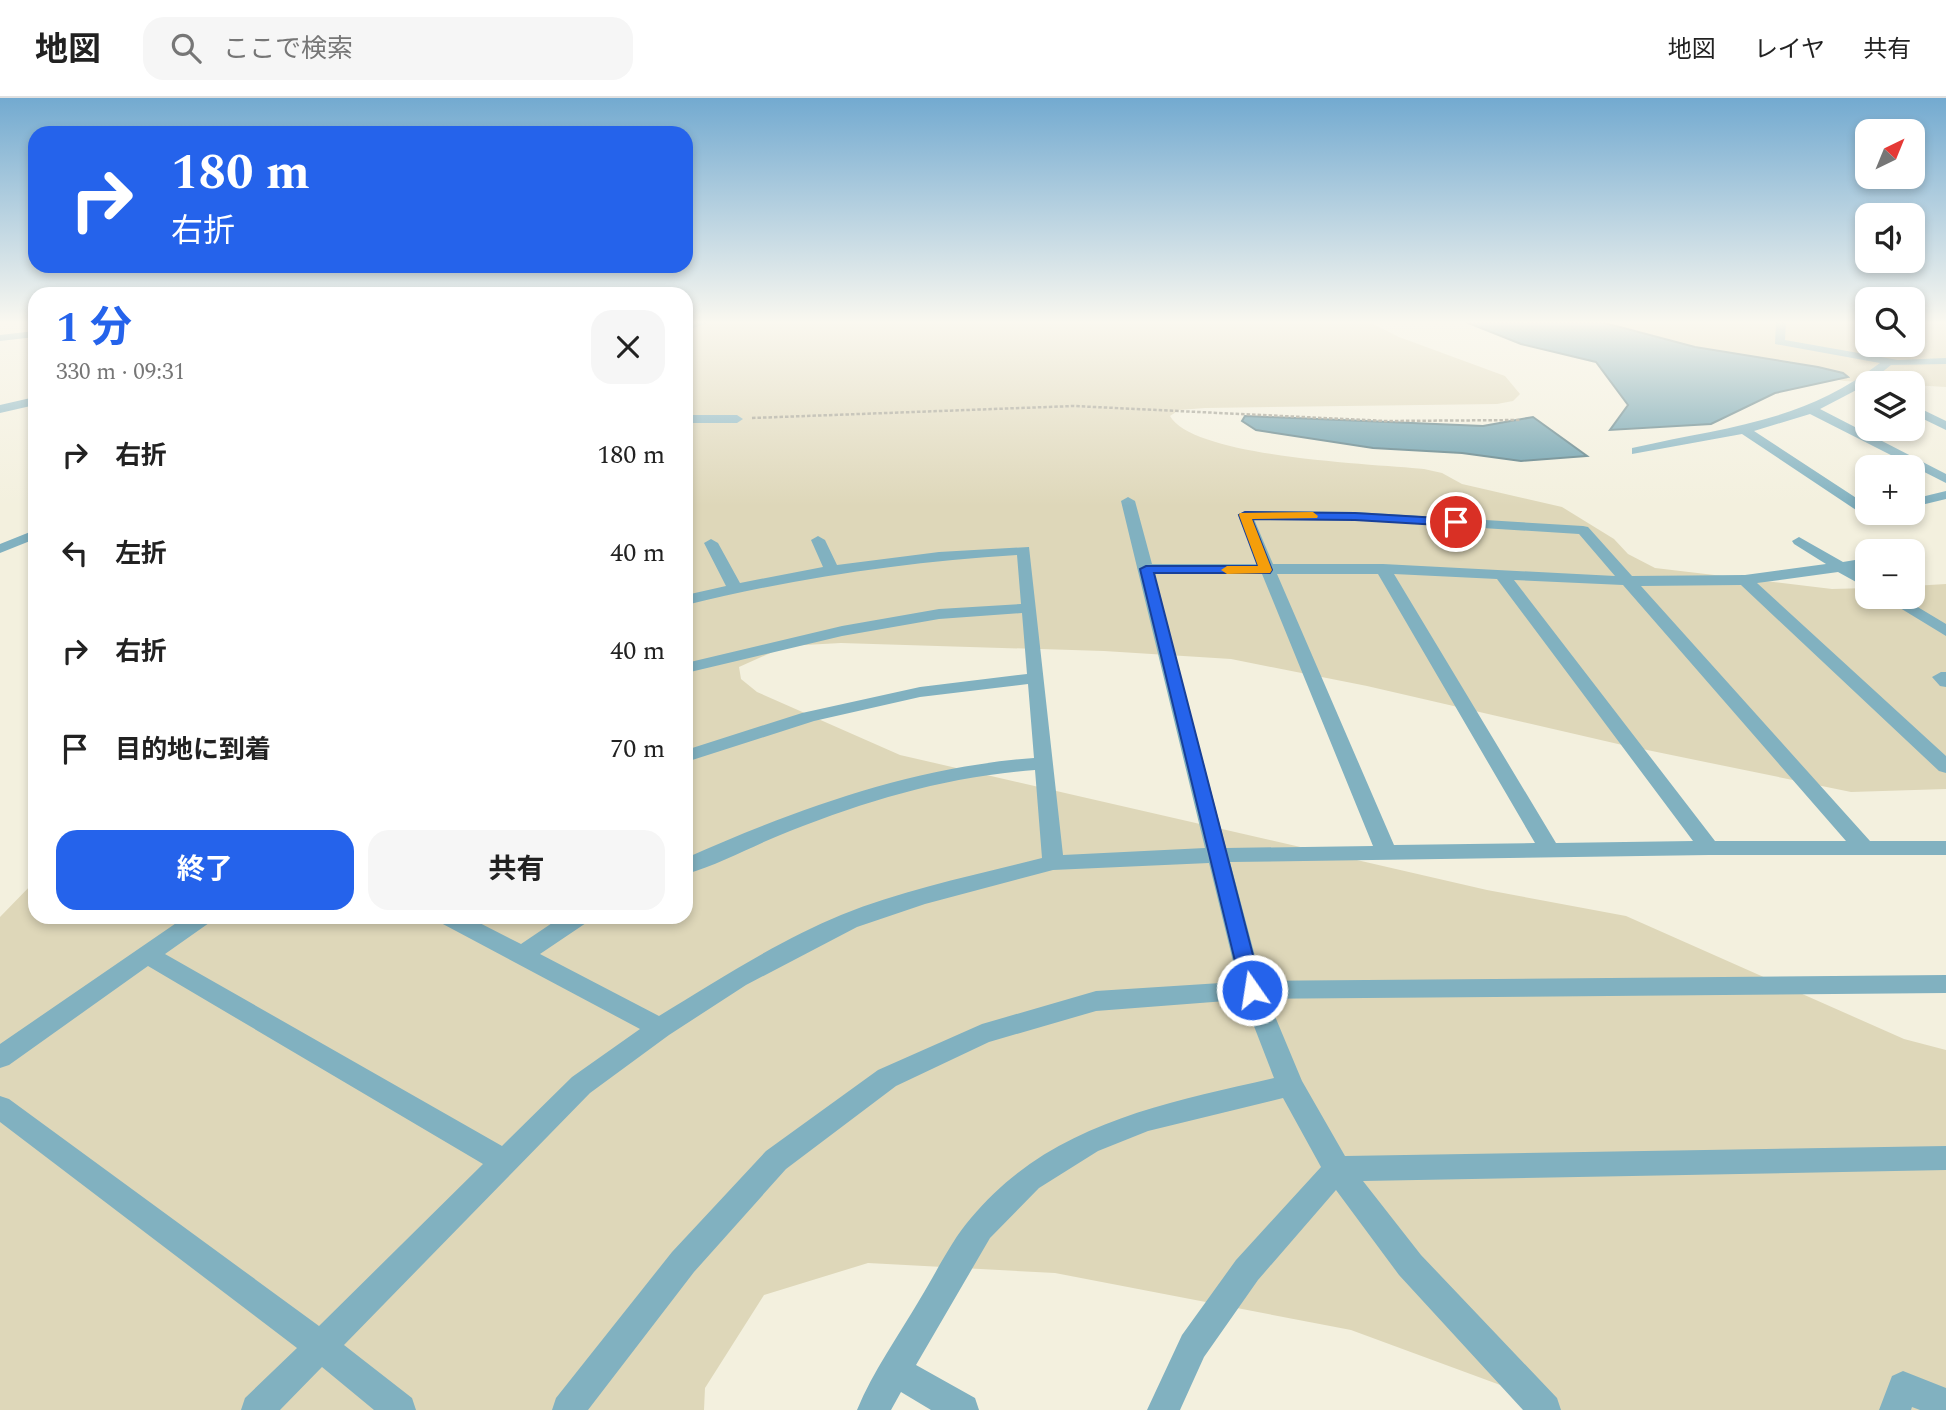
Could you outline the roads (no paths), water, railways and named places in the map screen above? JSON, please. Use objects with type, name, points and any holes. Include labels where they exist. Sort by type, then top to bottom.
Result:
[{"type":"street","points":[[1637,451],[1745,431],[1855,388]]},
{"type":"street","points":[[0,409],[28,403]]},
{"type":"street","points":[[1808,408],[1946,478]]},
{"type":"street","points":[[1925,415],[1946,426]]},
{"type":"street","points":[[693,419],[737,419]]},
{"type":"street","points":[[1745,431],[1855,503]]},
{"type":"street","points":[[1925,500],[1946,495]]},
{"type":"street","points":[[1128,501],[1220,855],[1252,990],[1290,1085],[1337,1169],[1410,1265],[1545,1410]]},
{"type":"street","points":[[1387,853],[1265,570],[1245,515],[1355,516],[1583,530],[1864,848]]},
{"type":"street","points":[[0,549],[28,537]]},
{"type":"street","points":[[818,540],[832,569]]},
{"type":"street","points":[[1799,541],[1855,575]]},
{"type":"street","points":[[711,543],[735,587]]},
{"type":"street","points":[[693,598],[735,587],[832,569],[975,552],[1024,550],[1053,863]]},
{"type":"street","points":[[1146,569],[1383,569],[1629,581],[1745,580],[1855,564]]},
{"type":"street","points":[[1383,569],[1550,851]]},
{"type":"street","points":[[1502,575],[1709,848]]},
{"type":"street","points":[[1745,580],[1946,767]]},
{"type":"street","points":[[693,666],[842,631],[939,614],[1028,608]]},
{"type":"street","points":[[1910,609],[1946,631]]},
{"type":"street","points":[[693,754],[809,717],[920,692],[1035,678]]},
{"type":"street","points":[[693,864],[723,850],[884,792],[961,772],[1044,763]]},
{"type":"street","points":[[257,1410],[581,1085],[660,1028],[738,979],[849,921],[921,897],[1053,863],[1220,855],[1709,848],[1946,848]]},
{"type":"street","points":[[0,1058],[191,924]]},
{"type":"street","points":[[462,924],[660,1028]]},
{"type":"street","points":[[522,955],[568,924]]},
{"type":"street","points":[[148,955],[504,1161]]},
{"type":"street","points":[[568,1410],[683,1262],[776,1160],[887,1078],[982,1034],[1096,1002],[1252,990],[1946,984]]},
{"type":"street","points":[[873,1410],[980,1228],[1029,1180],[1088,1143],[1145,1120],[1290,1085]]},
{"type":"street","points":[[0,1107],[320,1346],[400,1410]]},
{"type":"street","points":[[1163,1410],[1193,1346],[1208,1324],[1247,1270],[1337,1169],[1943,1163]]},
{"type":"street","points":[[895,1371],[963,1410]]},
{"type":"street","points":[[1895,1410],[1903,1387],[1946,1404]]},
{"type":"water","points":[[1612,383],[1820,383],[1775,393],[1711,424],[1610,430],[1628,405]]},
{"type":"water","points":[[1245,416],[1483,426],[1533,417],[1587,456],[1521,461],[1462,453],[1373,448],[1256,430],[1242,421]]}]
